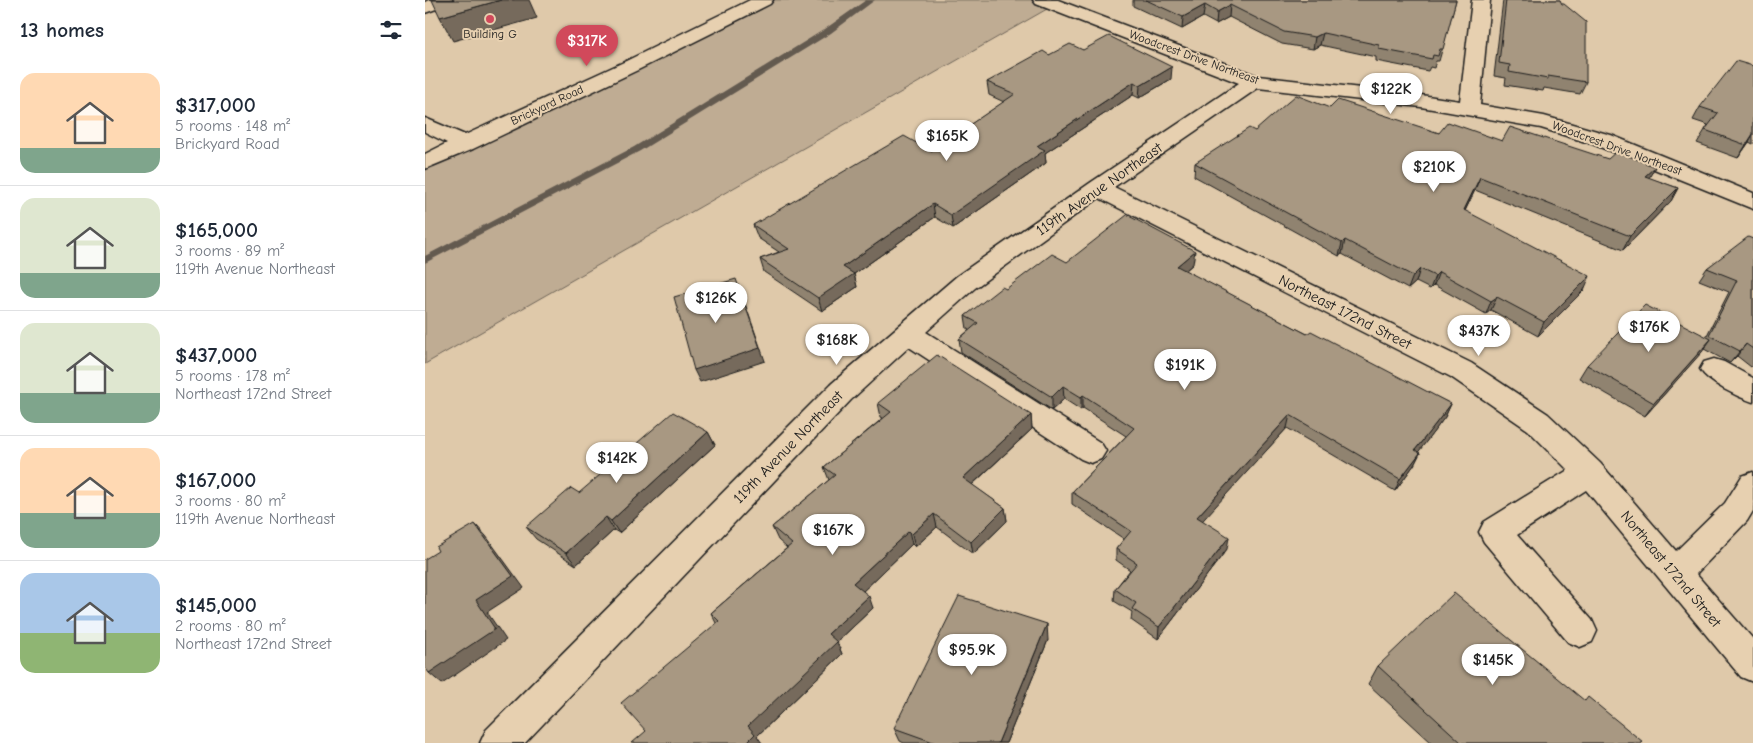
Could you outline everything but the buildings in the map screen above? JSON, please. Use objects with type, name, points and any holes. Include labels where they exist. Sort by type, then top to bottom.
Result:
[{"type":"street","points":[[425,8],[444,0]]},
{"type":"street","name":"Brickyard Road","points":[[425,162],[764,0]]},
{"type":"street","points":[[1469,109],[1481,0]]},
{"type":"street","name":"Woodcrest Drive Northeast","points":[[1053,2],[1254,82],[1421,101],[1544,122],[1603,140],[1753,202]]},
{"type":"street","name":"119th Avenue Northeast","points":[[499,743],[841,392],[966,282],[1098,188],[1254,82]]},
{"type":"street","points":[[425,124],[465,144]]},
{"type":"street","name":"Northeast 172nd Street","points":[[1098,188],[1461,370],[1538,422],[1589,472],[1753,665]]},
{"type":"street","points":[[908,333],[1091,451]]},
{"type":"street","points":[[1715,369],[1753,391]]},
{"type":"street","points":[[1580,631],[1495,532],[1589,472]]},
{"type":"street","points":[[1675,574],[1737,512],[1753,485]]},
{"type":"shaded area","points":[[764,0],[1042,0],[1054,5],[425,364],[425,162]]},
{"type":"waterway","points":[[425,260],[637,149],[828,31],[871,0]]},
{"type":"place","name":"Building G","points":[[490,19]]}]
